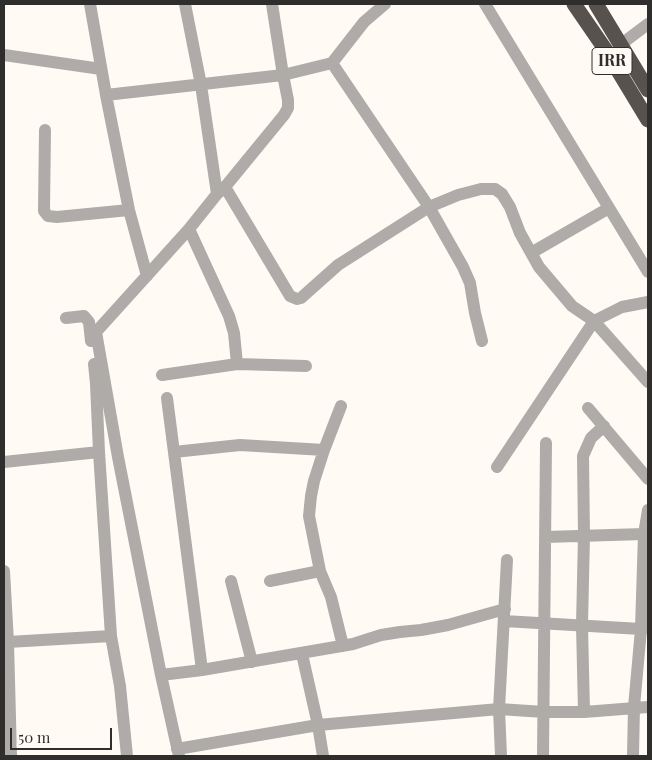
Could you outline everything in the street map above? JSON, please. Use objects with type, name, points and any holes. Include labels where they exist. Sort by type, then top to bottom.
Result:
[{"type":"highway","name":"IRR","points":[[574,4],[648,120]]},
{"type":"highway","name":"IRR","points":[[596,4],[648,90]]},
{"type":"street","points":[[90,4],[129,210],[147,276]]},
{"type":"street","points":[[185,4],[221,191],[290,296],[297,299],[301,298],[338,265],[429,207],[458,195],[481,189],[495,189],[502,194],[510,207],[520,233],[539,267],[572,306],[594,321],[648,382]]},
{"type":"street","points":[[272,4],[288,100],[288,108],[284,116],[189,228],[96,332],[118,457],[178,753],[318,725],[499,710],[584,712],[648,707]]},
{"type":"street","points":[[485,4],[648,272]]},
{"type":"street","points":[[106,94],[283,75],[332,63],[379,6]]},
{"type":"street","points":[[620,45],[648,24]]},
{"type":"street","points":[[4,56],[101,69]]},
{"type":"street","points":[[332,63],[429,207],[463,267],[470,283],[482,341]]},
{"type":"street","points":[[45,130],[44,211],[48,216],[57,217],[129,210]]},
{"type":"street","points":[[531,253],[609,208]]},
{"type":"street","points":[[189,228],[229,316],[234,333],[237,364]]},
{"type":"street","points":[[497,467],[594,321],[622,307],[648,302]]},
{"type":"street","points":[[66,318],[84,316],[89,322],[96,384],[111,636],[120,686],[127,756]]},
{"type":"street","points":[[162,375],[237,364],[306,366]]},
{"type":"street","points":[[167,398],[202,670]]},
{"type":"street","points":[[341,406],[324,450],[311,496],[309,516],[320,571],[331,597],[343,646]]},
{"type":"street","points":[[588,408],[648,479]]},
{"type":"street","points":[[584,712],[582,625],[583,456],[591,438],[604,426]]},
{"type":"street","points":[[543,756],[546,442]]},
{"type":"street","points":[[174,452],[240,445],[324,450]]},
{"type":"street","points":[[4,462],[99,452]]},
{"type":"street","points":[[633,756],[634,707],[645,628],[644,534],[648,510]]},
{"type":"street","points":[[545,536],[644,534]]},
{"type":"street","points":[[501,756],[499,710],[507,560]]},
{"type":"street","points":[[4,571],[11,756]]},
{"type":"street","points":[[270,581],[320,571]]},
{"type":"street","points":[[231,581],[252,662]]},
{"type":"street","points":[[161,675],[302,654],[353,644],[381,635],[505,615],[544,624],[645,628]]},
{"type":"street","points":[[8,642],[111,636]]},
{"type":"street","points":[[302,654],[323,756]]}]
